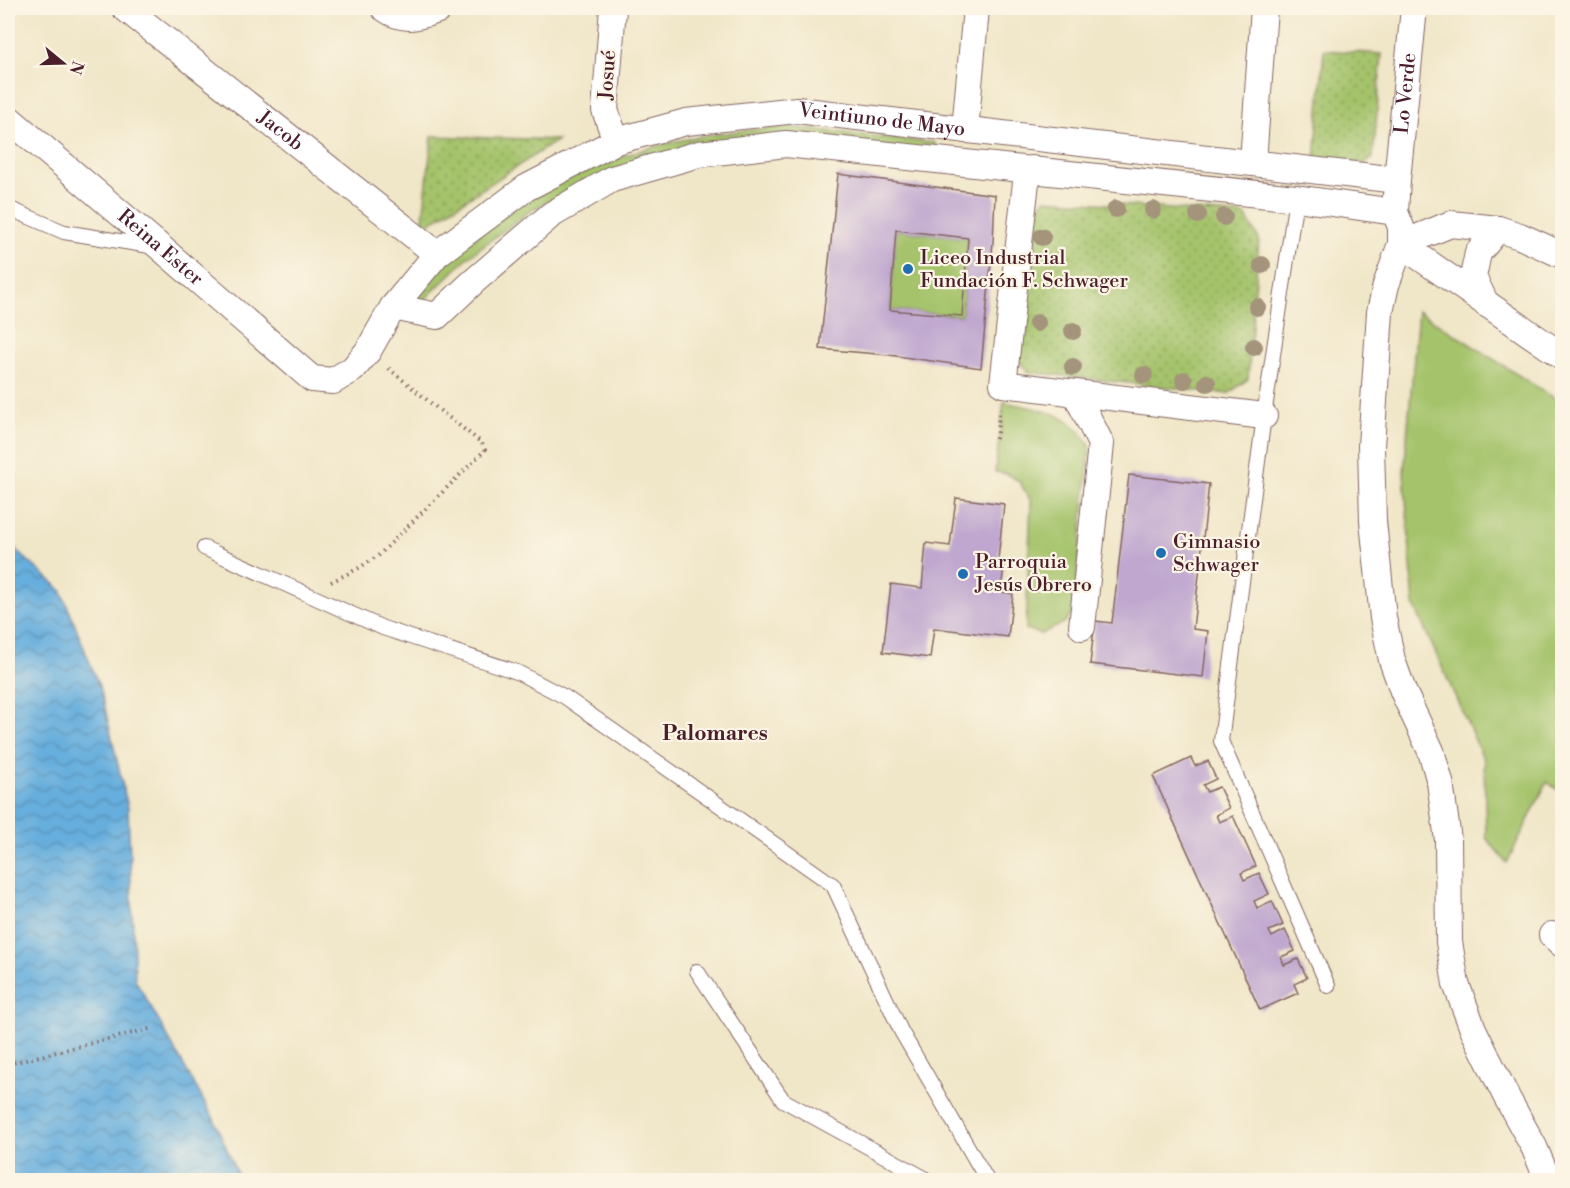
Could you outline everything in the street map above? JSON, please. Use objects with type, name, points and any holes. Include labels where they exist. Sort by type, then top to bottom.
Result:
[{"type":"street","name":"Jacob","points":[[125,8],[437,254]]},
{"type":"street","points":[[384,8],[411,19],[440,8]]},
{"type":"street","name":"Josué","points":[[613,8],[605,110],[616,141]]},
{"type":"street","points":[[965,129],[976,8]]},
{"type":"street","points":[[1253,162],[1264,8]]},
{"type":"street","name":"Lo Verde","points":[[1397,180],[1414,8]]},
{"type":"street","name":"Veintiuno de Mayo","points":[[312,379],[333,381],[353,369],[368,351],[393,307],[437,254],[526,188],[616,141],[686,122],[796,110],[1397,180]]},
{"type":"street","name":"Reina Ester","points":[[8,118],[312,379]]},
{"type":"street","name":"Veintiuno de Mayo","points":[[393,307],[437,316],[551,215],[612,179],[699,154],[786,144],[1296,198],[1395,213]]},
{"type":"street","points":[[1032,169],[1026,182],[1003,384],[1264,416]]},
{"type":"street","points":[[1397,180],[1395,213],[1401,227],[1401,244],[1386,285],[1380,312],[1371,446],[1373,521],[1383,618],[1392,660],[1403,691],[1431,751],[1440,782],[1448,840],[1449,942],[1456,984],[1473,1029],[1534,1147],[1548,1180]]},
{"type":"street","points":[[1401,244],[1450,224],[1498,229],[1563,255]]},
{"type":"street","points":[[1486,304],[1473,277],[1478,253],[1498,229]]},
{"type":"street","points":[[1401,244],[1563,356]]},
{"type":"street","points":[[1076,394],[1101,444],[1082,627]]},
{"type":"lane","points":[[1296,198],[1264,416],[1221,741],[1328,986]]},
{"type":"lane","points":[[8,208],[64,232],[161,248]]},
{"type":"lane","points":[[204,548],[383,628],[516,672],[565,697],[833,885],[901,1032],[987,1180]]},
{"type":"lane","points":[[698,971],[783,1100],[928,1180]]},
{"type":"path","points":[[305,594],[359,568],[379,555],[485,450],[482,443],[368,351]]},
{"type":"path","points":[[8,1064],[153,1028]]},
{"type":"green space","points":[[1324,50],[1382,54],[1373,158],[1364,164],[1315,160]]},
{"type":"green space","points":[[788,127],[935,143],[936,151],[788,140],[585,183],[533,209],[468,257],[419,305],[411,297],[465,245],[509,209],[591,168],[672,142],[728,132]]},
{"type":"green space","points":[[432,136],[558,140],[422,228]]},
{"type":"green space","points":[[1046,199],[1245,215],[1259,239],[1248,379],[1228,394],[1028,372],[1014,356],[1030,213]]},
{"type":"green space","points":[[896,230],[968,238],[962,316],[890,310]]},
{"type":"green space","points":[[1418,311],[1562,403],[1562,793],[1547,782],[1507,863],[1486,838],[1484,760],[1414,605],[1404,472]]},
{"type":"green space","points":[[1004,402],[1042,410],[1064,419],[1074,425],[1090,446],[1074,612],[1064,623],[1041,634],[1026,629],[1031,501],[1019,481],[1007,474],[995,472]]},
{"type":"water","points":[[8,543],[61,590],[101,691],[128,808],[135,979],[214,1119],[240,1180],[8,1180]]},
{"type":"building","name":"Liceo Industrial Fundación F. Schwager","points":[[838,174],[995,195],[981,368],[889,355],[820,349]],"holes":[[[896,230],[968,238],[962,316],[890,310]]]},
{"type":"building","name":"Gimnasio Schwager","points":[[1129,475],[1209,484],[1193,629],[1208,631],[1203,677],[1090,664],[1095,621],[1112,623]]},
{"type":"building","name":"Parroquia Jesús Obrero","points":[[956,498],[1004,504],[998,560],[1004,564],[1001,592],[1013,594],[1008,637],[934,628],[930,658],[883,652],[891,584],[922,588],[926,543],[950,546]]},
{"type":"building","points":[[1191,758],[1195,766],[1208,761],[1216,779],[1203,785],[1207,792],[1219,787],[1229,808],[1216,815],[1219,822],[1233,816],[1256,866],[1241,873],[1244,880],[1259,873],[1269,894],[1254,901],[1257,908],[1272,901],[1283,925],[1269,931],[1272,937],[1285,930],[1295,951],[1281,957],[1284,965],[1298,959],[1307,978],[1294,984],[1298,993],[1260,1010],[1153,776]]},
{"type":"place","name":"Liceo Industrial Fundación F. Schwager","points":[[908,269]]},
{"type":"place","name":"Gimnasio Schwager","points":[[1161,553]]},
{"type":"place","name":"Parroquia Jesús Obrero","points":[[963,574]]},
{"type":"district","name":"Palomares","points":[[715,734]]}]
